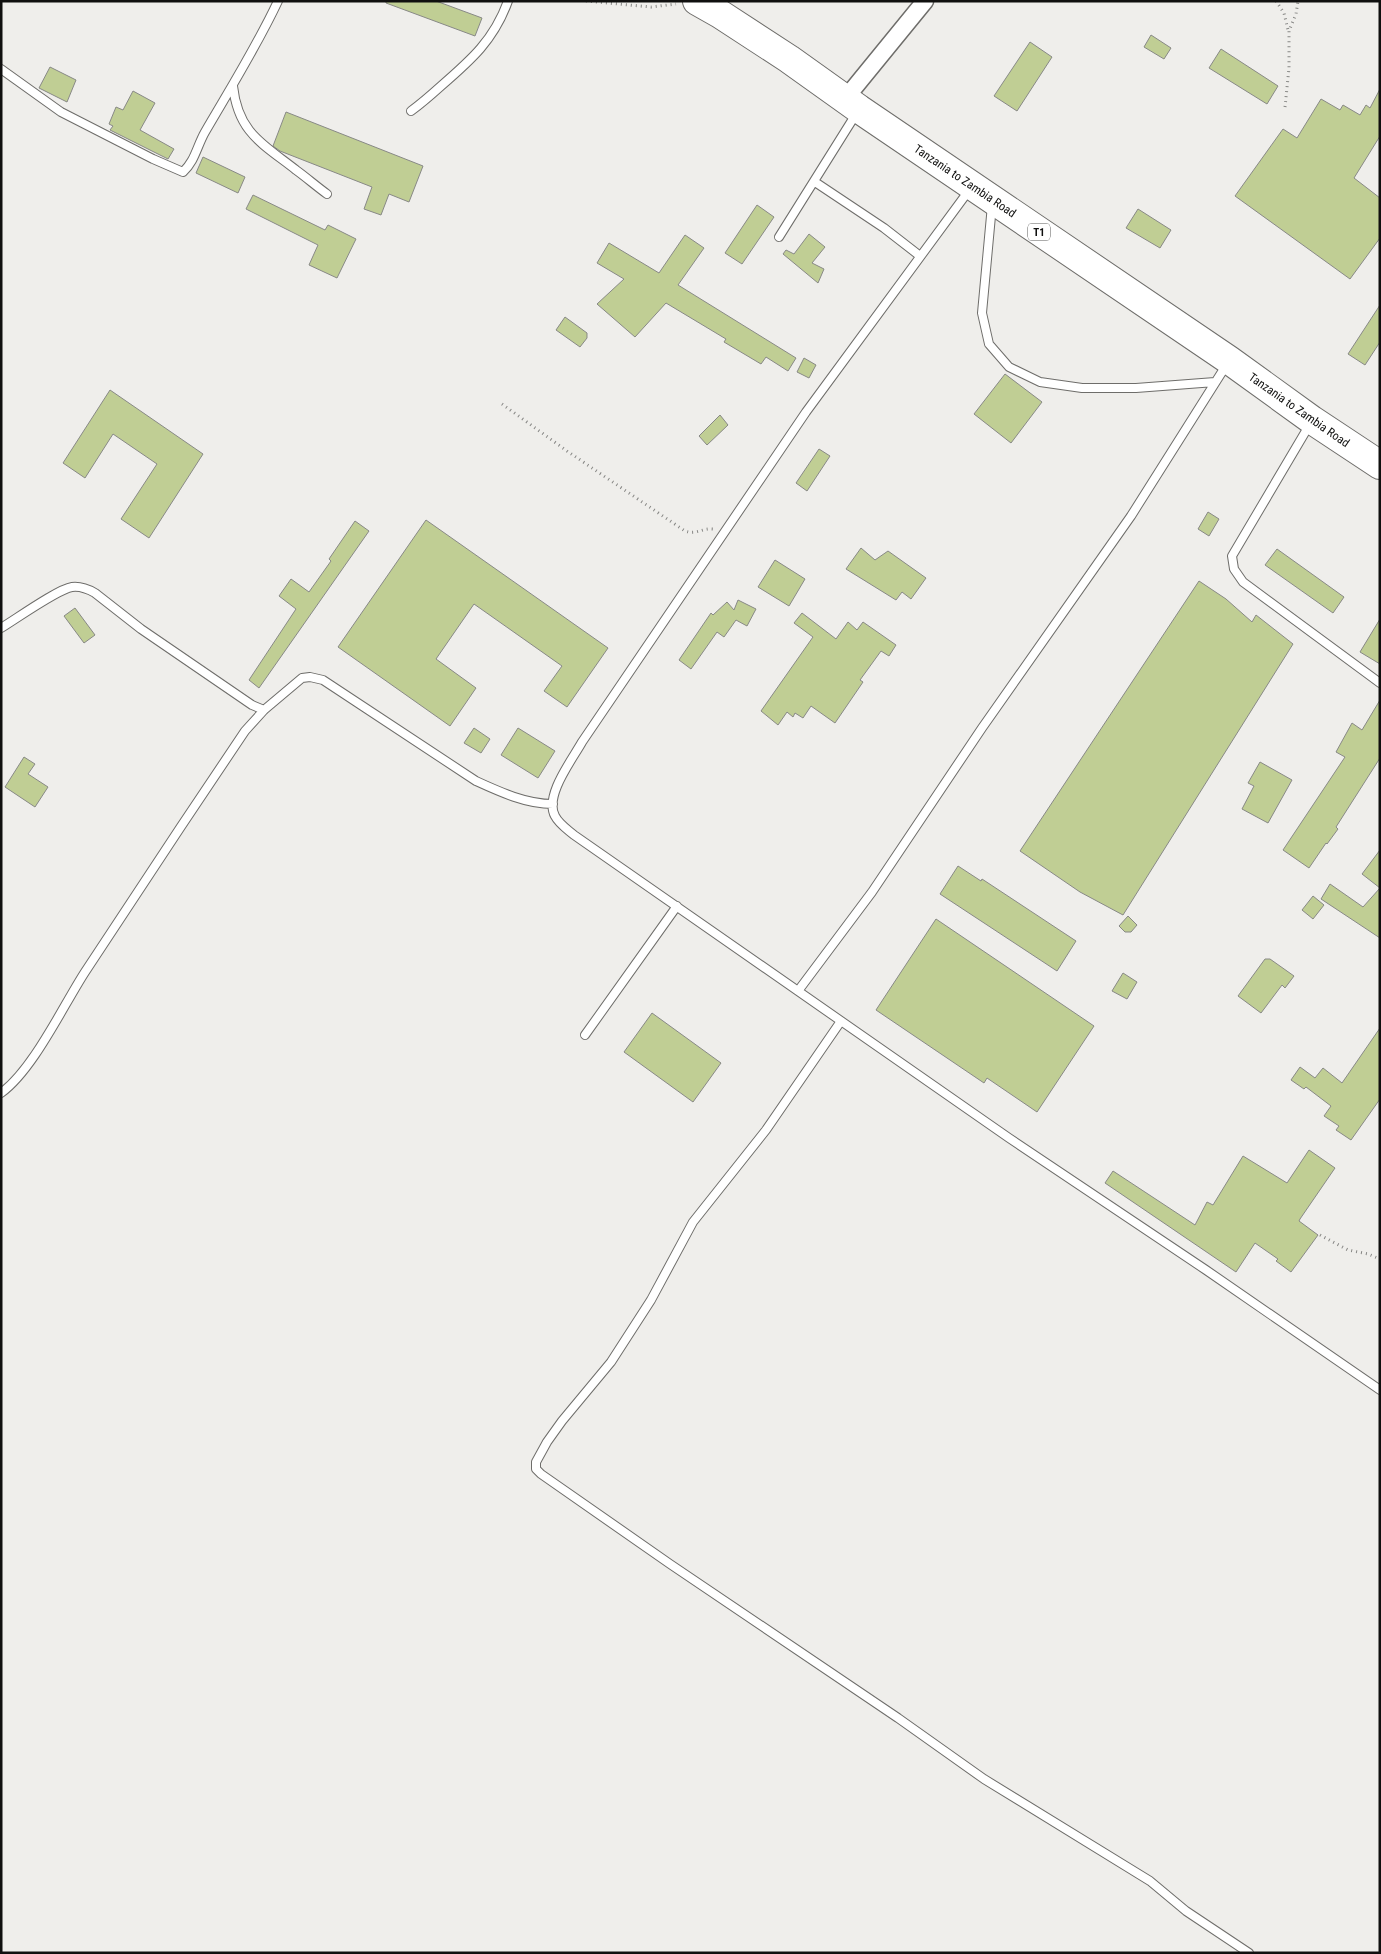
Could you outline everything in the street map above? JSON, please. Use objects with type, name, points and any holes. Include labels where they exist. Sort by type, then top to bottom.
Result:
[{"type":"highway","name":"Tanzania to Zambia Road","points":[[714,5],[852,104],[983,192],[1222,371],[1312,420],[1380,465]]},
{"type":"street","points":[[852,104],[925,1]]},
{"type":"lane","points":[[1,70],[61,112],[153,159],[183,172],[194,158],[204,134],[233,86],[278,1]]},
{"type":"lane","points":[[412,111],[427,100],[479,53],[496,27],[508,1]]},
{"type":"lane","points":[[233,86],[235,103],[247,128],[259,143],[327,194]]},
{"type":"lane","points":[[779,237],[815,182],[852,104]]},
{"type":"lane","points":[[815,182],[884,228],[920,256]]},
{"type":"lane","points":[[983,192],[920,256],[806,412],[582,742],[554,790],[552,810],[555,816],[574,835],[1107,1205],[1206,1270],[1380,1390]]},
{"type":"lane","points":[[983,192],[982,313],[989,344],[1009,367],[1040,382],[1082,388],[1136,388],[1222,371]]},
{"type":"lane","points":[[798,991],[872,892],[971,745],[1120,532],[1222,371]]},
{"type":"lane","points":[[1312,420],[1232,556],[1234,569],[1243,582],[1262,598],[1303,626],[1380,684]]},
{"type":"lane","points":[[1,628],[63,589],[77,587],[87,589],[252,705],[264,710]]},
{"type":"lane","points":[[1,1093],[23,1071],[37,1051],[85,972],[245,732],[264,710],[302,678],[310,677],[323,680],[476,781],[533,802],[553,804]]},
{"type":"lane","points":[[585,1035],[615,996],[649,944],[677,906]]},
{"type":"lane","points":[[841,1021],[766,1130],[734,1173],[693,1222],[635,1326],[611,1362],[552,1435],[536,1462],[536,1468],[541,1474],[670,1564],[898,1718],[984,1779],[1150,1881],[1186,1911],[1249,1953]]},
{"type":"path","points":[[586,1],[667,6],[684,1]]},
{"type":"path","points":[[1276,1],[1284,13],[1288,31],[1289,68],[1285,107]]},
{"type":"path","points":[[1288,31],[1296,14],[1298,1]]},
{"type":"path","points":[[502,404],[567,451],[685,531],[694,534],[711,528],[725,532]]},
{"type":"path","points":[[1320,1235],[1348,1250],[1380,1258]]},
{"type":"building","points":[[386,1],[436,1],[482,18],[475,36],[386,3]]},
{"type":"building","points":[[1151,35],[1171,48],[1164,59],[1144,47]]},
{"type":"building","points":[[1030,42],[1052,57],[1017,111],[994,96]]},
{"type":"building","points":[[1221,49],[1278,86],[1267,104],[1209,68]]},
{"type":"building","points":[[50,67],[76,80],[67,102],[39,88]]},
{"type":"building","points":[[1380,89],[1380,136],[1354,178],[1380,198],[1380,238],[1350,279],[1235,196],[1283,129],[1297,138],[1321,99],[1340,110],[1343,105],[1360,115],[1366,105],[1370,108]]},
{"type":"building","points":[[133,91],[155,103],[140,130],[174,149],[168,159],[110,130],[113,126],[109,124],[116,107],[123,110]]},
{"type":"building","points":[[286,112],[423,166],[409,202],[389,194],[381,215],[364,209],[372,187],[280,151],[273,146]]},
{"type":"building","points":[[203,157],[245,177],[238,193],[196,173]]},
{"type":"building","points":[[253,195],[325,230],[328,225],[356,239],[337,278],[309,265],[318,245],[246,209]]},
{"type":"building","points":[[757,205],[774,217],[742,264],[725,253]]},
{"type":"building","points":[[1138,209],[1171,230],[1160,248],[1126,228]]},
{"type":"building","points":[[809,234],[825,247],[812,263],[824,269],[818,283],[783,254],[786,250],[794,254]]},
{"type":"building","points":[[685,235],[704,248],[678,285],[796,358],[788,371],[766,357],[761,364],[724,342],[726,339],[666,303],[635,337],[597,304],[624,279],[597,263],[609,243],[659,273]]},
{"type":"building","points":[[1380,305],[1380,342],[1365,365],[1348,354]]},
{"type":"building","points":[[565,317],[587,333],[587,338],[580,347],[556,330]]},
{"type":"building","points":[[804,358],[816,365],[809,378],[797,372]]},
{"type":"building","points":[[1005,374],[1042,402],[1011,443],[974,414]]},
{"type":"building","points":[[110,390],[203,454],[149,538],[121,519],[157,464],[113,434],[85,478],[63,463]]},
{"type":"building","points":[[720,415],[728,425],[707,445],[699,436]]},
{"type":"building","points":[[819,449],[830,456],[807,491],[796,483]]},
{"type":"building","points":[[1208,512],[1219,519],[1209,536],[1198,529]]},
{"type":"building","points":[[426,520],[608,648],[567,707],[544,691],[562,666],[474,604],[436,659],[476,688],[450,726],[338,647]]},
{"type":"building","points":[[355,521],[369,531],[259,688],[249,680],[296,609],[279,596],[291,579],[309,592],[331,561],[329,559]]},
{"type":"building","points":[[861,548],[875,560],[888,551],[926,578],[911,599],[902,592],[896,600],[846,569]]},
{"type":"building","points":[[1277,549],[1344,597],[1333,613],[1265,565]]},
{"type":"building","points":[[775,560],[805,579],[789,606],[758,587]]},
{"type":"building","points":[[1199,581],[1226,599],[1252,622],[1256,615],[1293,644],[1123,915],[1080,892],[1020,851]]},
{"type":"building","points":[[738,600],[756,609],[747,626],[736,620],[724,637],[717,632],[691,669],[679,660],[711,613],[713,615],[727,602],[734,610]]},
{"type":"building","points":[[75,608],[95,635],[84,643],[64,616]]},
{"type":"building","points":[[802,613],[836,639],[848,622],[857,630],[863,622],[896,645],[889,656],[881,651],[860,680],[863,682],[835,723],[811,706],[803,718],[795,713],[793,717],[787,712],[778,725],[761,711],[813,637],[794,623]]},
{"type":"building","points":[[1380,619],[1380,664],[1360,652]]},
{"type":"building","points":[[1380,700],[1380,758],[1336,827],[1338,829],[1309,868],[1283,850],[1345,757],[1336,752],[1352,723],[1362,730]]},
{"type":"building","points":[[474,728],[490,739],[481,753],[464,743]]},
{"type":"building","points":[[518,728],[555,751],[538,778],[501,755]]},
{"type":"building","points":[[24,757],[35,764],[28,774],[48,787],[35,807],[5,787]]},
{"type":"building","points":[[1260,762],[1292,780],[1268,823],[1242,809],[1254,786],[1248,783]]},
{"type":"building","points":[[1380,850],[1380,888],[1362,874]]},
{"type":"building","points":[[958,866],[981,881],[982,879],[1076,941],[1057,971],[940,894]]},
{"type":"building","points":[[1330,884],[1363,907],[1380,888],[1380,938],[1321,899]]},
{"type":"building","points":[[1313,896],[1324,905],[1313,919],[1302,910]]},
{"type":"building","points":[[1128,916],[1137,925],[1131,932],[1125,932],[1119,926]]},
{"type":"building","points":[[936,919],[1094,1026],[1037,1112],[987,1078],[984,1083],[876,1010]]},
{"type":"building","points":[[1265,959],[1270,959],[1294,976],[1285,988],[1282,985],[1261,1013],[1238,996]]},
{"type":"building","points":[[1123,973],[1137,982],[1127,999],[1112,991]]},
{"type":"building","points":[[652,1013],[721,1063],[693,1102],[624,1052]]},
{"type":"building","points":[[1380,1028],[1380,1099],[1351,1140],[1336,1130],[1339,1126],[1324,1116],[1331,1106],[1306,1087],[1304,1089],[1291,1080],[1300,1067],[1315,1078],[1323,1068],[1342,1083]]},
{"type":"building","points":[[1309,1150],[1335,1168],[1299,1221],[1318,1235],[1291,1272],[1276,1261],[1278,1259],[1255,1243],[1236,1272],[1105,1183],[1113,1171],[1195,1225],[1207,1202],[1213,1205],[1243,1156],[1287,1183]]}]
